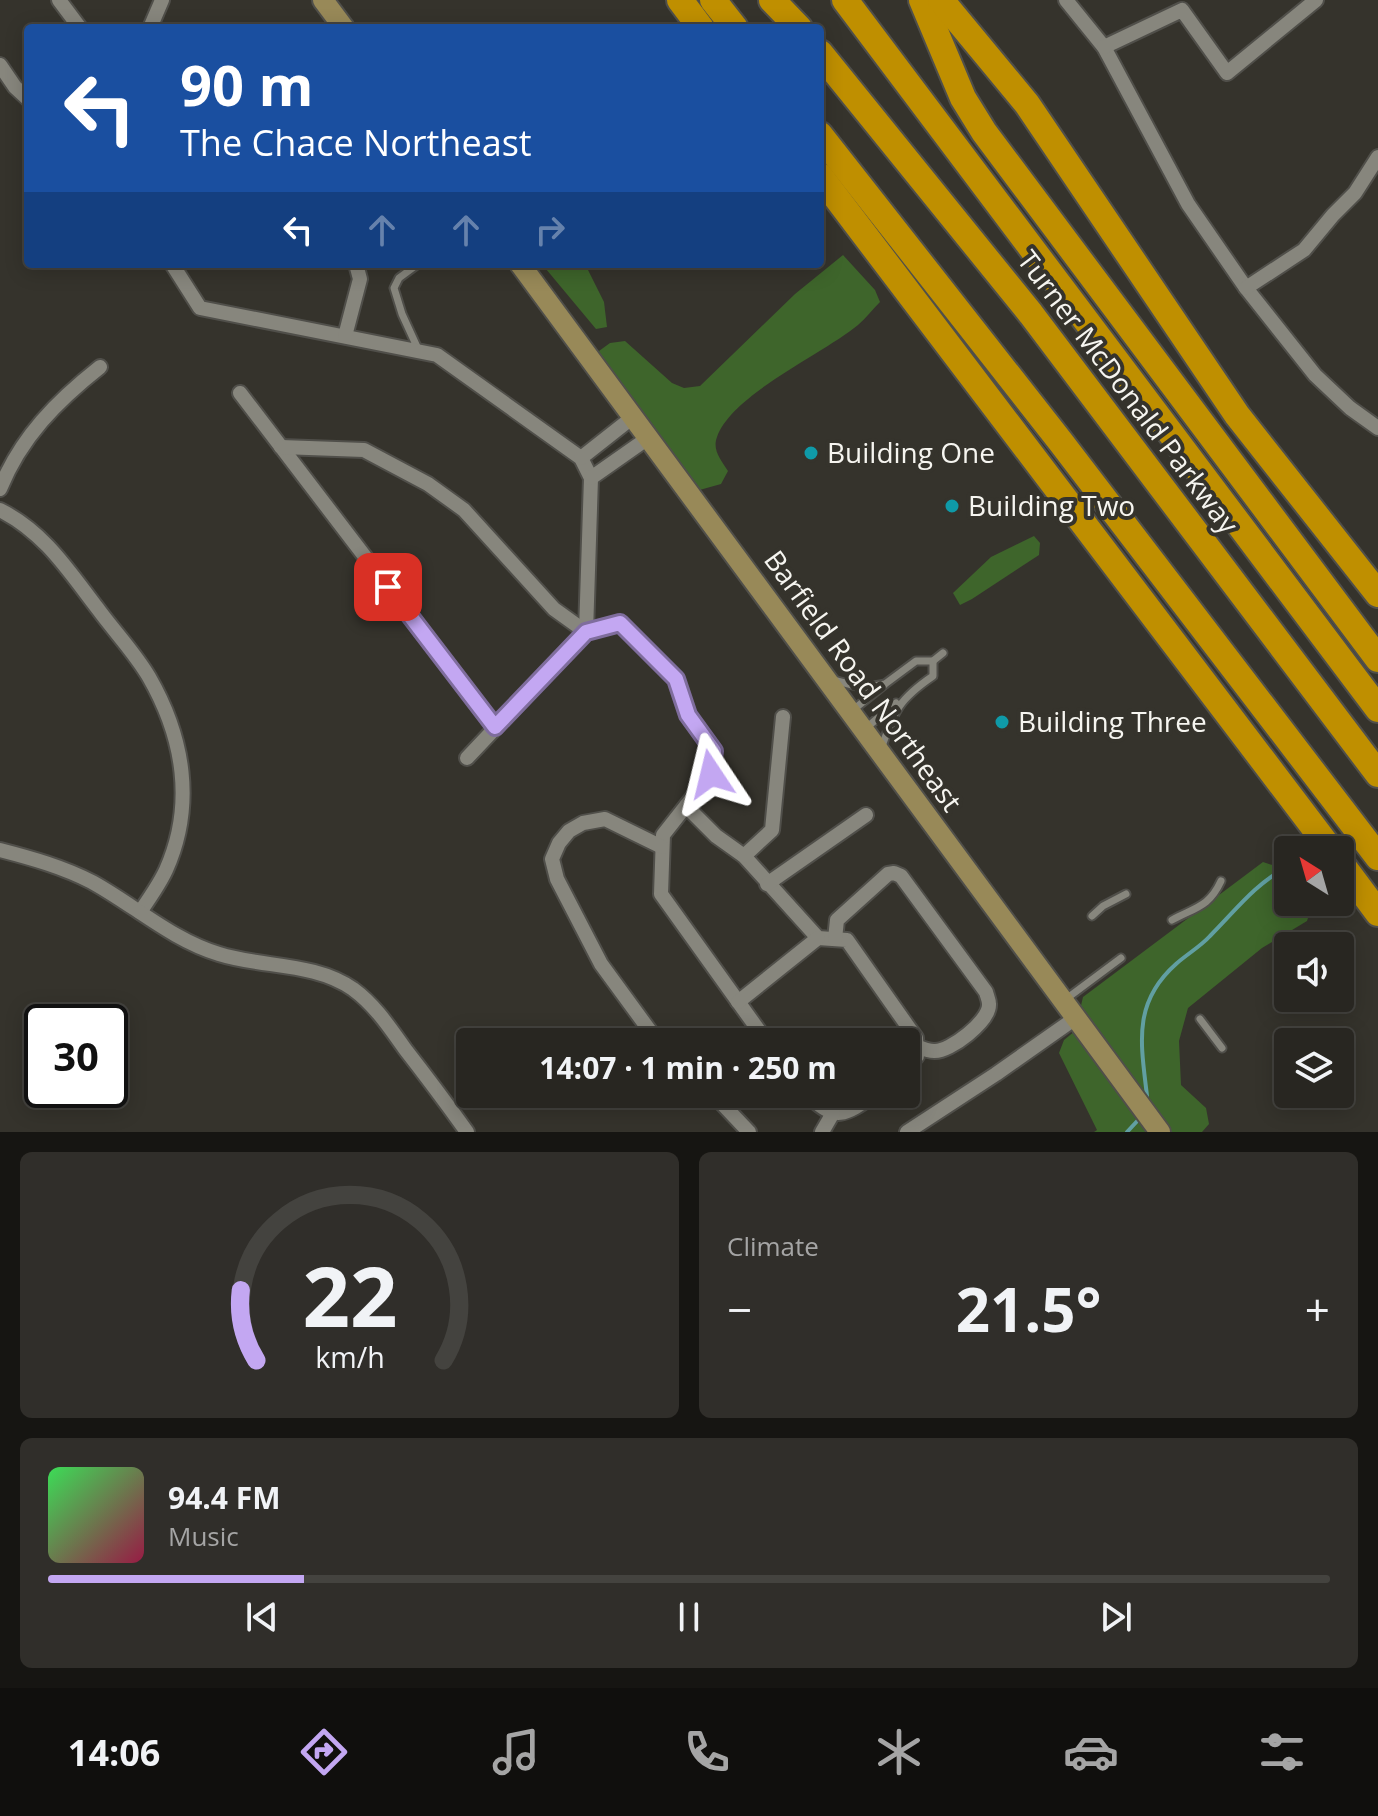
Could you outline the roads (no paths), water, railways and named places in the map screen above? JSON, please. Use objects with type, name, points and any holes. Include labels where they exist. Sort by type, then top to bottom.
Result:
[{"type":"highway","points":[[680,0],[698,24]]},
{"type":"highway","points":[[713,0],[732,24]]},
{"type":"highway","points":[[772,0],[796,24]]},
{"type":"highway","points":[[780,0],[797,24]]},
{"type":"highway","name":"Turner McDonald Parkway","points":[[845,0],[1378,709]]},
{"type":"highway","points":[[922,0],[963,98],[984,132],[1378,659]]},
{"type":"highway","points":[[941,0],[1027,104],[1237,415],[1378,594]]},
{"type":"highway","name":"Turner McDonald Parkway","points":[[824,58],[1031,314],[1378,774]]},
{"type":"highway","points":[[824,140],[1060,441],[1378,857]]},
{"type":"highway","points":[[824,181],[1320,836]]},
{"type":"highway","points":[[1354,881],[1378,913]]},
{"type":"street","points":[[59,0],[77,24]]},
{"type":"street","points":[[152,24],[162,0]]},
{"type":"street","points":[[323,0],[341,24]]},
{"type":"street","points":[[1066,0],[1104,47],[1188,204],[1246,288],[1315,375],[1350,408],[1378,428]]},
{"type":"street","points":[[1104,47],[1182,10],[1227,73],[1316,0]]},
{"type":"street","points":[[0,65],[24,95]]},
{"type":"street","points":[[1246,288],[1304,250],[1355,193],[1378,157]]},
{"type":"street","points":[[175,268],[200,308],[437,355],[581,458],[591,478],[586,632]]},
{"type":"street","points":[[345,336],[360,279],[357,268]]},
{"type":"street","name":"Barfield Road Northeast","points":[[523,268],[1160,1132]]},
{"type":"street","points":[[0,489],[34,428],[64,395],[100,367]]},
{"type":"street","points":[[240,393],[495,727]]},
{"type":"street","points":[[581,458],[633,417]]},
{"type":"street","points":[[591,478],[648,438]]},
{"type":"street","points":[[281,447],[364,450],[428,484],[464,510],[554,609],[586,632]]},
{"type":"street","points":[[0,510],[24,522],[50,546],[148,675],[171,721],[182,769],[181,821],[166,871],[140,912]]},
{"type":"street","points":[[467,758],[586,632],[620,623],[676,679],[688,715],[714,751],[711,774],[663,835],[661,894],[757,1028]]},
{"type":"street","points":[[744,856],[772,830],[783,717]]},
{"type":"street","points":[[686,806],[716,836],[744,856],[818,938]]},
{"type":"street","points":[[767,884],[866,815]]},
{"type":"street","points":[[648,1028],[601,964],[557,879],[552,859],[569,831],[583,823],[605,819],[662,847]]},
{"type":"street","points":[[0,850],[42,861],[90,882],[177,936],[216,954],[253,963],[304,969],[329,976],[353,989],[374,1007],[467,1132]]},
{"type":"street","points":[[835,939],[837,920],[888,874],[901,876],[986,992],[990,1005],[972,1031],[952,1045],[936,1052],[920,1047]]},
{"type":"street","points":[[738,1002],[818,938],[847,940],[909,1028]]},
{"type":"street","points":[[907,1132],[996,1074],[1071,1009]]},
{"type":"street","points":[[726,1108],[749,1132]]},
{"type":"street","points":[[824,1108],[855,1108]]},
{"type":"street","points":[[822,1132],[826,1110]]},
{"type":"lane","points":[[413,268],[399,278],[394,288],[419,351]]},
{"type":"lane","points":[[852,712],[916,661],[933,661],[943,653]]},
{"type":"lane","points":[[864,730],[933,676],[933,661]]},
{"type":"lane","points":[[827,678],[864,688],[889,682]]},
{"type":"lane","points":[[880,751],[894,711],[906,696]]},
{"type":"lane","points":[[1172,920],[1202,907],[1213,898],[1221,881]]},
{"type":"lane","points":[[1092,916],[1103,906],[1126,894]]},
{"type":"lane","points":[[1071,1009],[1121,958]]},
{"type":"lane","points":[[1200,1019],[1222,1048]]},
{"type":"waterway","points":[[1147,1096],[1142,1042],[1146,1009],[1152,994],[1176,964],[1274,876]]},
{"type":"waterway","points":[[1127,1132],[1140,1118]]},
{"type":"place","name":"Building One","points":[[811,453]]},
{"type":"place","name":"Building Two","points":[[952,506]]},
{"type":"place","name":"Building Three","points":[[1002,722]]}]
